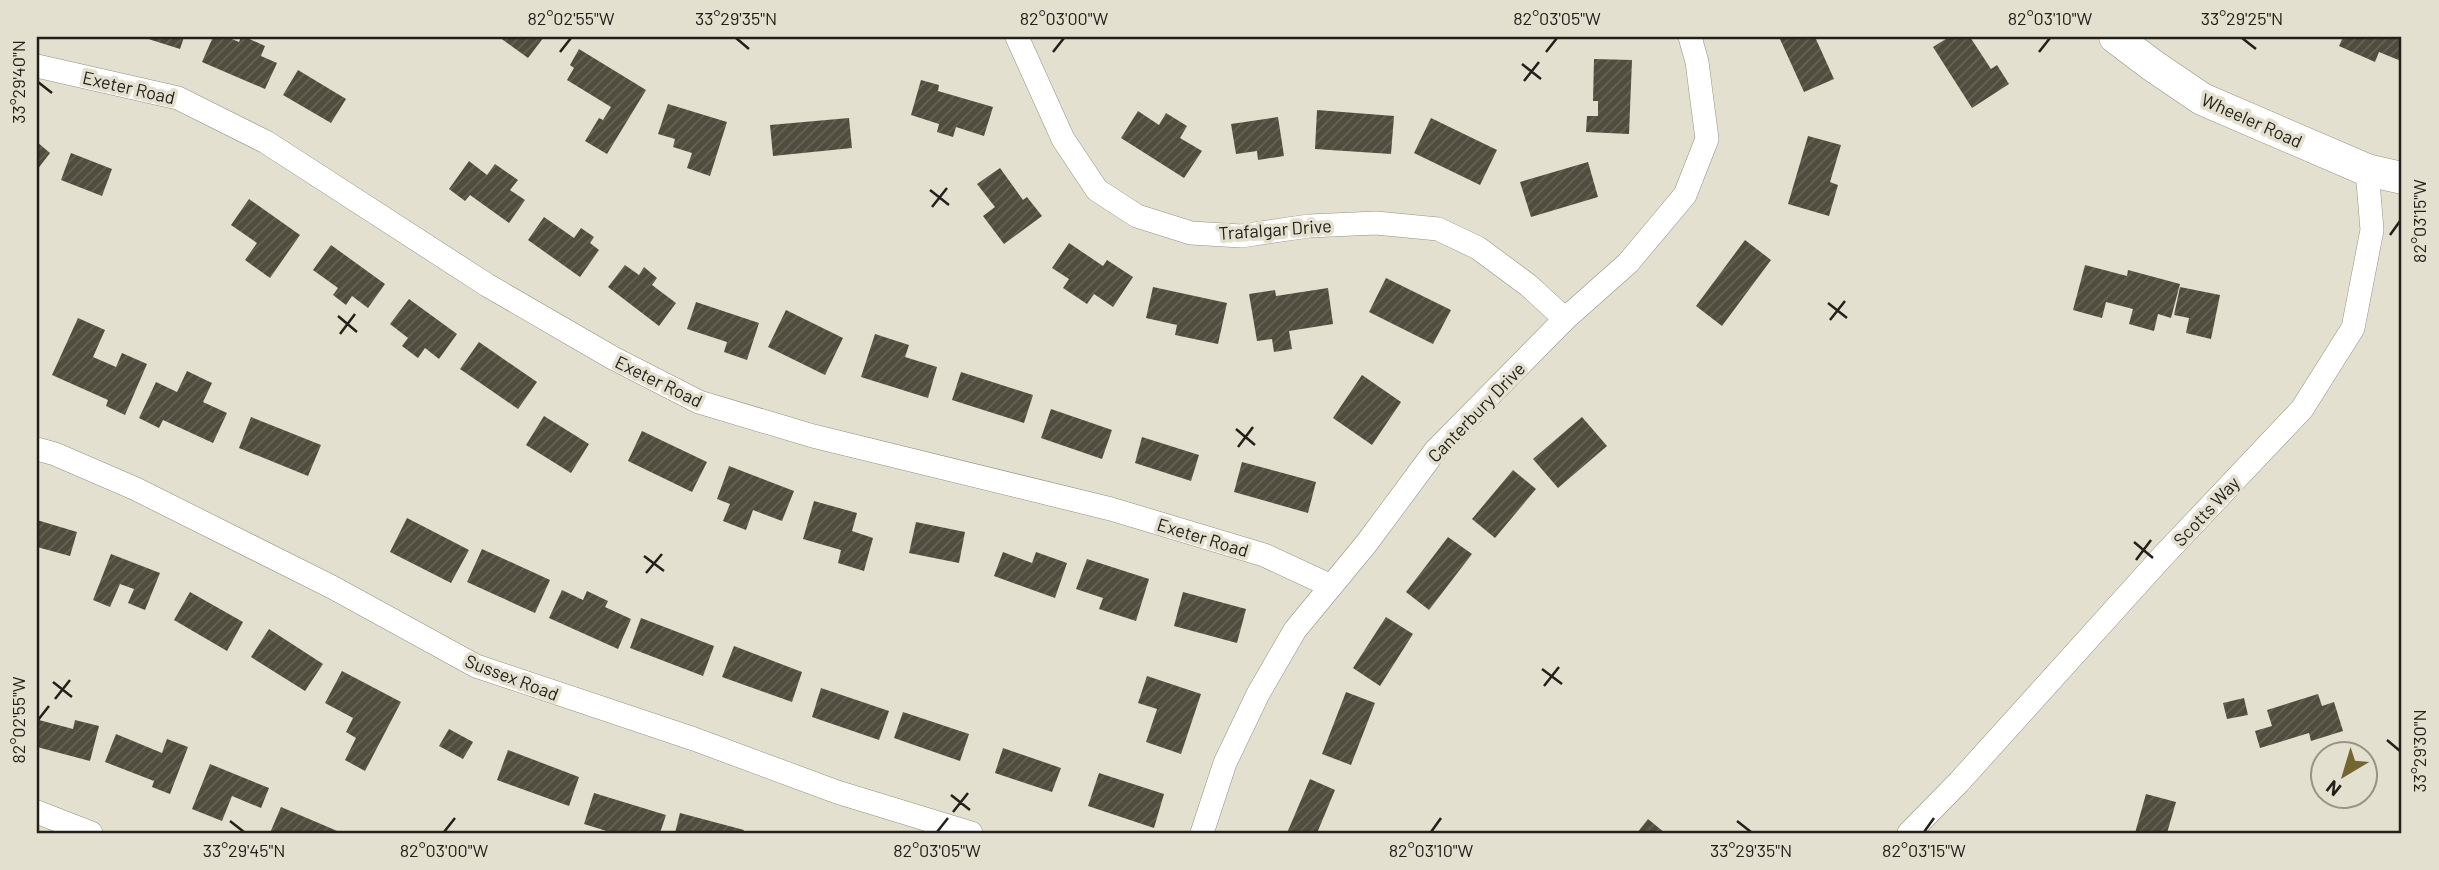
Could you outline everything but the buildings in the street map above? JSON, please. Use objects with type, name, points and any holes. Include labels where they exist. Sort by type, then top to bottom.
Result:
[{"type":"street","name":"Trafalgar Drive","points":[[1017,37],[1063,139],[1090,180],[1097,190],[1138,216],[1191,233],[1241,236],[1310,226],[1376,223],[1438,229],[1478,248],[1528,285],[1565,319]]},
{"type":"street","name":"Canterbury Drive","points":[[1202,833],[1225,763],[1258,694],[1295,630],[1366,544],[1434,451],[1565,319],[1628,263],[1685,195],[1707,139],[1697,62],[1690,37]]},
{"type":"street","name":"Wheeler Road","points":[[2115,37],[2202,99],[2367,170],[2402,178]]},
{"type":"street","name":"Exeter Road","points":[[37,66],[178,98],[266,142],[487,285],[612,358],[699,402],[813,436],[1111,509],[1264,555],[1331,586]]},
{"type":"street","name":"Scotts Way","points":[[1909,833],[2302,409],[2353,328],[2372,230],[2367,170]]},
{"type":"street","name":"Sussex Road","points":[[37,449],[55,454],[136,489],[332,587],[476,666],[694,739],[837,792],[971,833]]},
{"type":"street","points":[[37,812],[91,833]]}]
